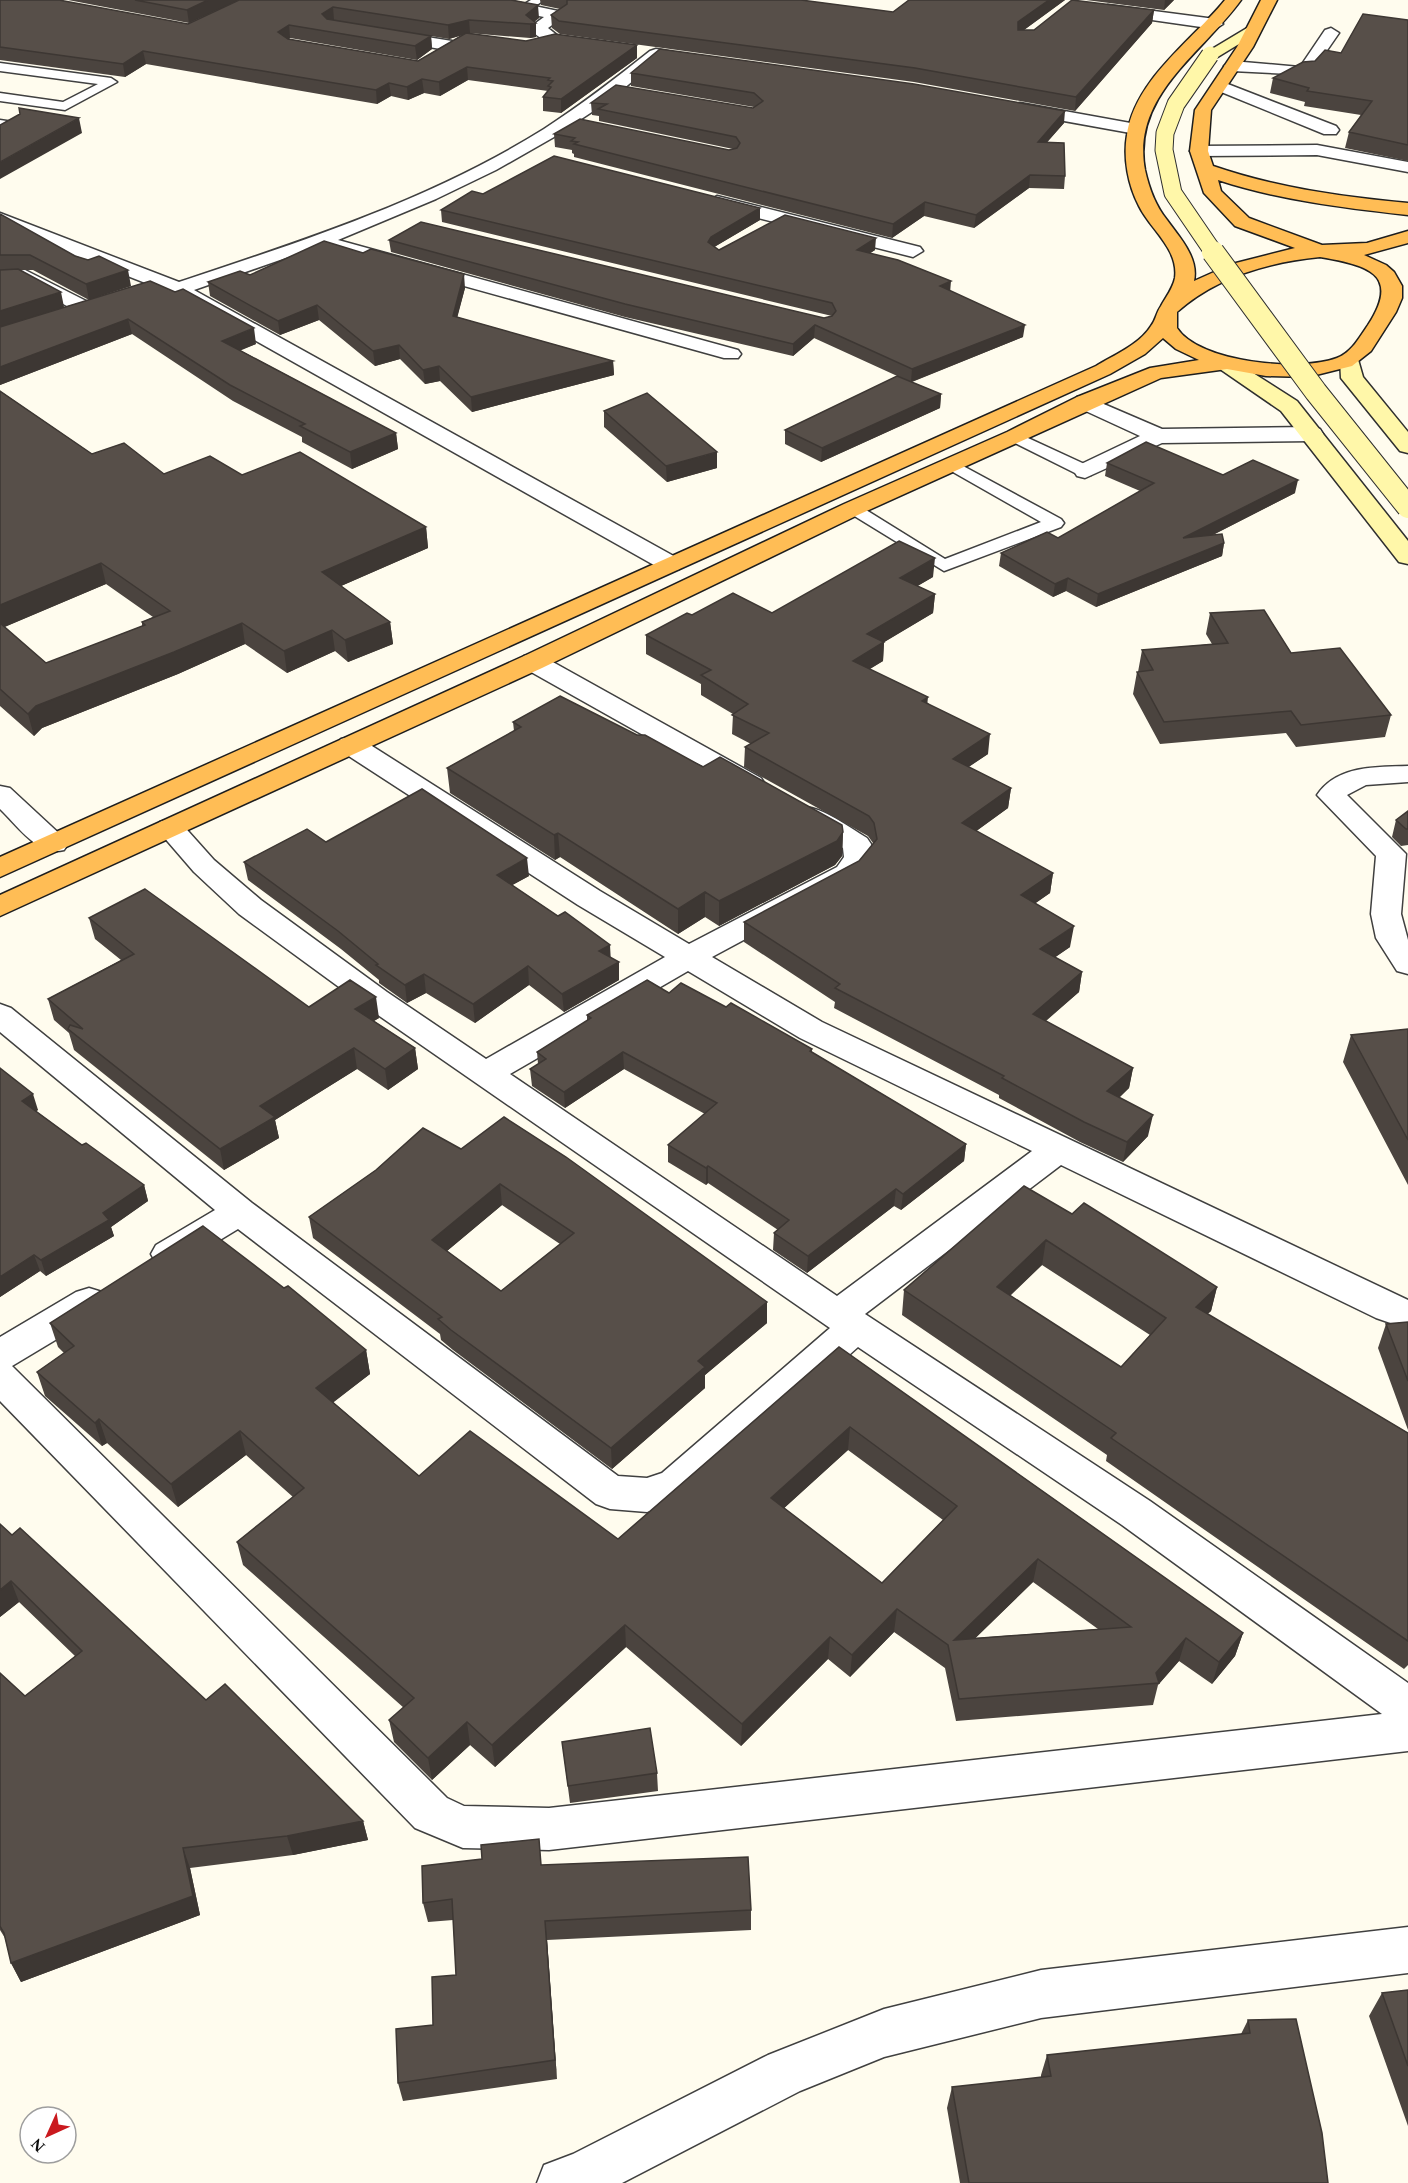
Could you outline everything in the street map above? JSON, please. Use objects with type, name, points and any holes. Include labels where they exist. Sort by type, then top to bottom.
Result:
[{"type":"highway","points":[[0,868],[1102,370],[1147,342],[1160,330],[1182,287],[1185,276],[1181,254],[1148,207],[1138,181],[1135,159],[1136,129],[1147,100],[1168,70],[1215,24],[1233,0]]},
{"type":"highway","points":[[0,907],[533,662],[852,509],[1015,437],[1085,402],[1157,372],[1224,363],[1288,370],[1327,367],[1350,360],[1364,348],[1390,305],[1400,280],[1386,275],[1371,265],[1320,251],[1242,222],[1213,193],[1203,169],[1199,151],[1203,110],[1232,66],[1269,0]]},
{"type":"highway","points":[[1203,169],[1274,190],[1316,198],[1408,209]]},
{"type":"highway","points":[[1166,315],[1187,295],[1248,266],[1282,254],[1358,251],[1408,237]]},
{"type":"highway","points":[[1166,315],[1168,332],[1181,344],[1224,363]]},
{"type":"main road","points":[[1210,55],[1215,24]]},
{"type":"main road","points":[[1252,30],[1210,55],[1180,95],[1168,117],[1164,131],[1164,150],[1173,193],[1259,319],[1322,402],[1408,507]]},
{"type":"main road","points":[[1350,360],[1352,378],[1408,446]]},
{"type":"main road","points":[[1224,363],[1281,399],[1312,434],[1408,557]]},
{"type":"street","points":[[483,0],[533,3],[558,15],[537,28],[555,40]]},
{"type":"street","points":[[1091,8],[1215,24]]},
{"type":"street","points":[[1232,66],[1304,72],[1331,33]]},
{"type":"street","points":[[377,34],[458,43],[428,62]]},
{"type":"street","points":[[536,44],[555,40],[576,42]]},
{"type":"street","points":[[633,50],[679,57]]},
{"type":"street","points":[[133,294],[173,286],[318,240],[384,216],[519,151],[568,122],[616,90],[656,54]]},
{"type":"street","points":[[1220,86],[1329,130],[1352,134]]},
{"type":"street","points":[[616,90],[639,94]]},
{"type":"street","points":[[1008,106],[1136,129]]},
{"type":"street","points":[[568,122],[591,126]]},
{"type":"street","points":[[1317,150],[1329,130]]},
{"type":"street","points":[[1199,151],[1317,150],[1408,166]]},
{"type":"street","points":[[519,151],[542,157]]},
{"type":"street","points":[[701,198],[913,251]]},
{"type":"street","points":[[384,216],[418,224]]},
{"type":"street","points":[[760,230],[781,218]]},
{"type":"street","points":[[0,219],[173,286],[670,564]]},
{"type":"street","points":[[318,240],[731,354]]},
{"type":"street","points":[[0,278],[26,276],[87,309]]},
{"type":"street","points":[[560,308],[580,295]]},
{"type":"street","points":[[65,316],[110,302]]},
{"type":"street","points":[[1085,402],[1158,436]]},
{"type":"street","points":[[1085,471],[1158,436],[1312,434]]},
{"type":"street","points":[[484,1074],[690,956],[848,873],[859,858],[857,844],[533,662]]},
{"type":"street","points":[[351,745],[589,898],[811,1030],[1408,1315]]},
{"type":"street","points":[[1408,774],[1356,778],[1339,784],[1331,795],[1391,854],[1386,914],[1391,938],[1408,964]]},
{"type":"street","points":[[0,794],[54,844]]},
{"type":"street","points":[[170,828],[204,866],[250,907],[484,1074],[847,1321],[1136,1513],[1408,1708]]},
{"type":"street","points":[[0,1015],[240,1212],[610,1492],[647,1495],[676,1485],[847,1321],[1058,1149]]},
{"type":"street","points":[[0,1355],[240,1212]]},
{"type":"street","points":[[0,1377],[431,1813],[463,1827],[549,1829],[1408,1731]]},
{"type":"street","points":[[562,2183],[583,2176],[784,2072],[884,2033],[1041,1994],[1408,1950]]},
{"type":"lane","points":[[0,67],[111,82],[65,106],[0,97]]},
{"type":"lane","points":[[0,124],[15,126],[0,135]]},
{"type":"lane","points":[[1015,437],[1085,471]]},
{"type":"lane","points":[[852,509],[944,566],[1055,523],[952,465]]},
{"type":"building","points":[[0,0],[59,0],[188,24],[239,0],[511,0],[538,5],[526,15],[536,23],[469,20],[448,25],[333,7],[322,14],[327,19],[431,36],[415,46],[289,25],[278,32],[288,39],[418,61],[466,33],[526,41],[555,34],[637,45],[561,99],[543,97],[551,87],[548,86],[553,81],[548,80],[550,78],[467,67],[439,82],[422,79],[407,87],[389,83],[376,90],[143,51],[123,64],[0,47]]},
{"type":"building","points":[[135,0],[208,0],[187,10]]},
{"type":"building","points":[[567,0],[801,0],[893,12],[909,0],[1049,0],[1018,22],[1018,30],[1034,30],[1072,0],[1154,10],[1076,97],[915,68],[559,21],[551,15],[567,4]]},
{"type":"building","points":[[1363,14],[1408,20],[1408,145],[1349,132],[1372,101],[1307,91],[1309,88],[1273,78],[1303,62],[1315,61],[1325,50],[1341,53]]},
{"type":"building","points":[[660,49],[914,84],[1065,111],[1038,142],[1064,143],[1065,176],[1030,175],[976,215],[925,202],[893,224],[574,144],[578,142],[571,141],[575,138],[554,134],[580,119],[729,150],[737,148],[740,143],[736,137],[598,109],[607,104],[591,103],[616,85],[753,108],[763,101],[754,93],[631,73]]},
{"type":"building","points":[[19,108],[79,118],[0,162],[0,125],[20,114]]},
{"type":"building","points":[[554,156],[760,208],[711,237],[708,242],[719,250],[785,215],[876,238],[857,250],[898,260],[951,281],[940,286],[1025,325],[912,369],[815,325],[793,344],[625,304],[389,240],[421,222],[824,318],[832,316],[836,311],[832,303],[441,210],[472,191],[483,194]]},
{"type":"building","points":[[0,214],[75,256],[88,260],[99,256],[128,270],[86,284],[30,255],[0,255]]},
{"type":"building","points":[[324,241],[363,253],[371,249],[464,274],[453,316],[613,361],[471,397],[439,366],[423,370],[399,345],[373,351],[317,305],[278,321],[208,282],[240,271],[250,275]]},
{"type":"building","points":[[18,269],[61,292],[0,311],[0,270]]},
{"type":"building","points":[[150,281],[175,292],[183,289],[254,328],[222,341],[396,433],[350,452],[300,426],[305,424],[230,385],[128,319],[0,367],[0,327]]},
{"type":"building","points":[[897,376],[941,394],[822,448],[785,430]]},
{"type":"building","points":[[0,391],[92,454],[124,443],[164,474],[210,456],[242,475],[300,452],[426,527],[322,572],[390,622],[345,640],[332,630],[284,651],[242,623],[36,706],[28,714],[0,689],[0,623],[46,663],[145,625],[142,622],[170,611],[101,563],[0,605]]},
{"type":"building","points":[[647,393],[717,452],[666,466],[604,411]]},
{"type":"building","points":[[1146,442],[1223,475],[1253,460],[1298,480],[1183,538],[1222,534],[1224,543],[1098,594],[1068,578],[1055,584],[1001,553],[1047,532],[1058,538],[1154,483],[1107,463]]},
{"type":"building","points":[[899,541],[935,558],[900,578],[935,594],[867,634],[884,642],[853,661],[928,697],[922,701],[990,734],[953,759],[1011,788],[962,823],[1053,873],[1021,895],[1074,926],[1040,949],[1082,972],[1033,1014],[1133,1068],[1107,1091],[1153,1115],[1127,1142],[1084,1122],[1002,1078],[1004,1076],[835,988],[840,984],[744,922],[859,861],[877,839],[874,823],[869,816],[745,747],[769,733],[732,715],[748,704],[701,675],[711,670],[646,635],[687,613],[692,615],[733,593],[772,613]]},
{"type":"building","points":[[1264,610],[1291,653],[1340,648],[1391,715],[1301,725],[1291,711],[1164,722],[1137,672],[1153,670],[1142,650],[1228,643],[1210,613]]},
{"type":"building","points":[[560,696],[637,735],[645,735],[703,767],[720,757],[842,825],[843,832],[837,841],[719,901],[705,892],[678,909],[558,833],[554,835],[447,768],[521,727],[513,722]]},
{"type":"building","points":[[422,789],[527,858],[497,875],[558,916],[565,912],[610,945],[599,951],[619,962],[562,994],[528,966],[473,1004],[424,974],[405,985],[376,965],[378,964],[338,931],[244,862],[307,829],[326,842]]},
{"type":"building","points":[[1408,811],[1408,829],[1406,829],[1396,820]]},
{"type":"building","points":[[145,889],[309,1007],[350,980],[376,997],[355,1009],[415,1048],[385,1069],[354,1048],[260,1106],[275,1117],[220,1149],[68,1029],[70,1025],[83,1029],[48,999],[134,954],[89,918]]},
{"type":"building","points":[[647,980],[669,993],[681,983],[726,1007],[731,1003],[812,1049],[810,1051],[966,1144],[903,1194],[896,1189],[808,1256],[774,1233],[789,1220],[708,1166],[706,1168],[668,1145],[717,1103],[623,1052],[564,1092],[530,1069],[546,1059],[537,1052],[591,1018],[587,1015]]},
{"type":"building","points":[[1408,1029],[1408,1140],[1351,1035]]},
{"type":"building","points":[[0,1068],[33,1094],[22,1101],[82,1145],[86,1143],[144,1185],[103,1213],[109,1220],[41,1260],[34,1255],[0,1277]]},
{"type":"building","points":[[504,1117],[566,1157],[767,1302],[698,1361],[705,1367],[611,1448],[451,1330],[438,1319],[442,1317],[309,1217],[376,1170],[423,1128],[461,1149]],"holes":[[[500,1184],[574,1233],[501,1291],[432,1240]]]},
{"type":"building","points":[[1024,1186],[1072,1214],[1084,1203],[1217,1287],[1196,1307],[1408,1433],[1408,1641],[1111,1438],[1116,1433],[904,1290]],"holes":[[[1046,1240],[1166,1318],[1121,1367],[997,1287]]]},
{"type":"building","points":[[203,1226],[284,1288],[288,1286],[366,1350],[316,1388],[419,1476],[470,1431],[618,1539],[839,1347],[1243,1633],[1219,1662],[1186,1638],[1156,1673],[1159,1683],[959,1699],[948,1645],[897,1609],[852,1655],[830,1637],[742,1724],[625,1625],[492,1745],[467,1722],[428,1758],[389,1720],[414,1698],[237,1542],[304,1488],[240,1431],[171,1484],[99,1419],[95,1423],[37,1372],[74,1346],[50,1323]],"holes":[[[850,1427],[957,1506],[882,1583],[771,1498]],[[1038,1559],[1131,1627],[954,1640]]]},
{"type":"building","points":[[1408,1322],[1408,1381],[1386,1324]]},
{"type":"building","points":[[0,1524],[12,1535],[20,1528],[206,1700],[225,1684],[363,1821],[287,1836],[183,1848],[193,1896],[11,1963],[4,1933],[0,1926],[0,1673],[25,1696],[82,1651],[11,1581],[0,1590]]},
{"type":"building","points":[[650,1728],[657,1773],[568,1786],[562,1742]]},
{"type":"building","points":[[539,1839],[541,1865],[748,1857],[751,1910],[545,1921],[555,2060],[398,2083],[396,2029],[433,2025],[432,1977],[456,1975],[452,1899],[423,1903],[422,1866],[482,1859],[481,1845]]},
{"type":"building","points":[[1408,1990],[1408,2066],[1382,1993]]},
{"type":"building","points":[[1296,2019],[1322,2133],[1328,2183],[969,2183],[952,2087],[1051,2076],[1047,2055],[1250,2033],[1248,2020]]}]
